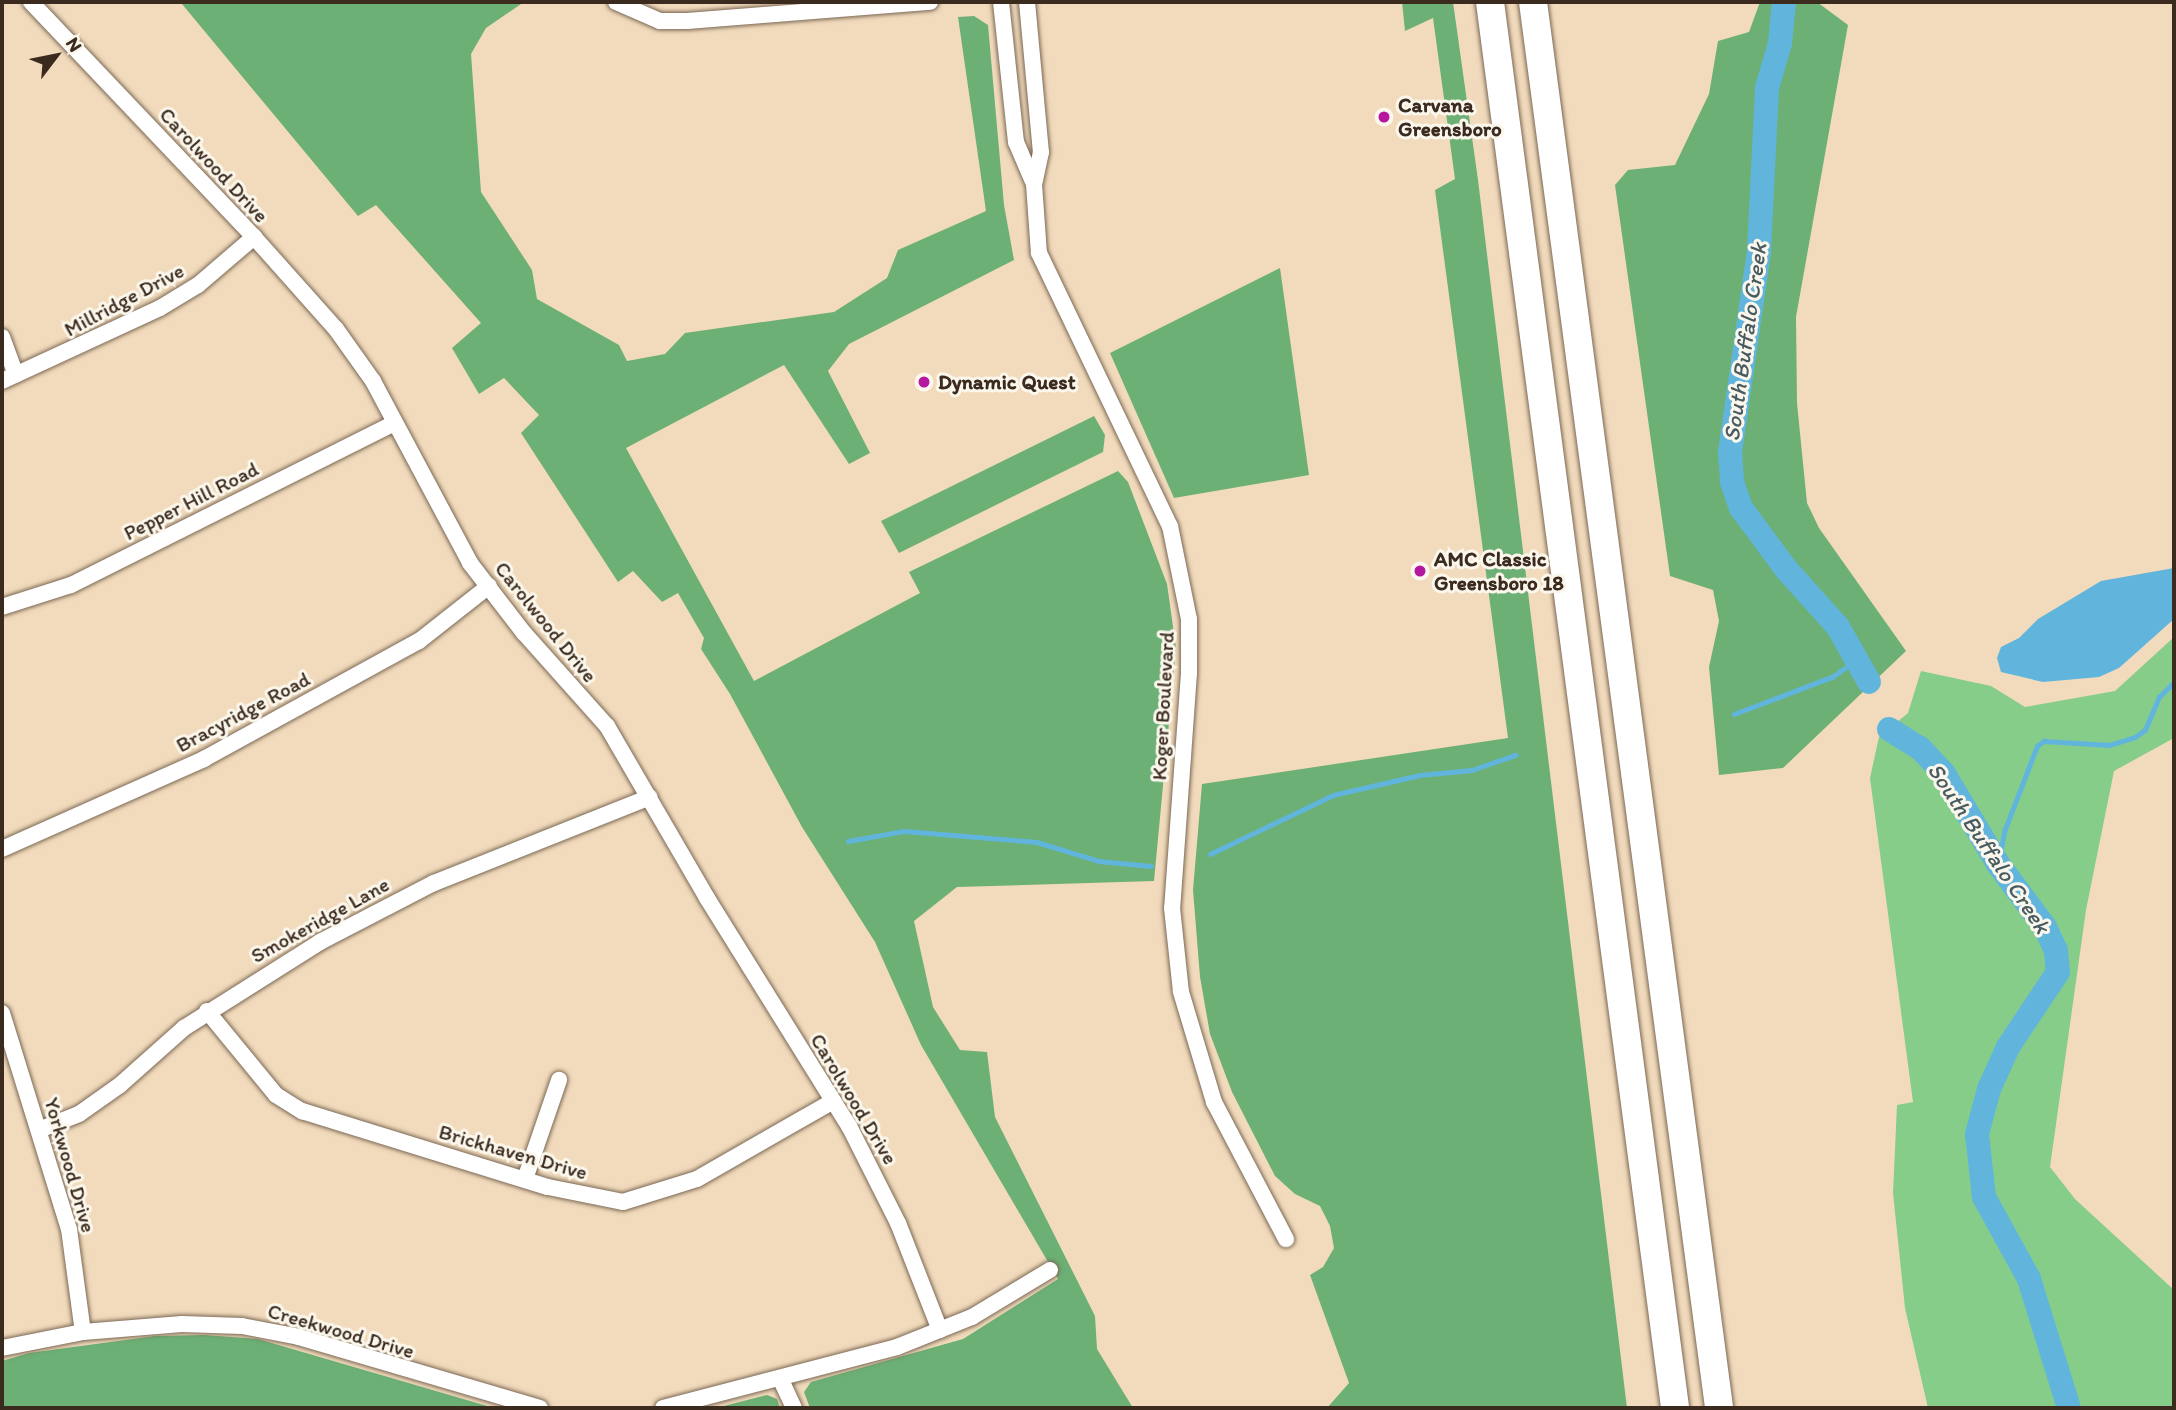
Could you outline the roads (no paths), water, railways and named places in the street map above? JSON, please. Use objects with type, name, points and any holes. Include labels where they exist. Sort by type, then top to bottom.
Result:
[{"type":"highway","points":[[1490,2],[1675,1408]]},
{"type":"highway","points":[[1533,2],[1719,1408]]},
{"type":"street","name":"Carolwood Drive","points":[[31,2],[254,237],[336,328],[373,382],[457,539],[489,586],[607,726],[833,1101],[894,1212],[940,1330]]},
{"type":"street","points":[[615,2],[660,21],[687,21],[930,2]]},
{"type":"street","name":"Koger Boulevard","points":[[1002,2],[1016,142],[1034,184]]},
{"type":"street","name":"Koger Boulevard","points":[[1027,2],[1041,152],[1034,184],[1039,253],[1170,526],[1189,619],[1189,659],[1172,908],[1181,992],[1214,1102],[1286,1239]]},
{"type":"street","name":"Millridge Drive","points":[[9,378],[160,308],[198,285],[254,237]]},
{"type":"street","points":[[2,337],[9,378]]},
{"type":"street","name":"Pepper Hill Road","points":[[2,607],[71,585],[395,423]]},
{"type":"street","name":"Bracyridge Road","points":[[2,849],[204,759],[419,641],[489,586]]},
{"type":"street","name":"Smokeridge Lane","points":[[39,1130],[79,1114],[120,1085],[207,1011],[277,965],[434,883],[650,797]]},
{"type":"street","name":"Brickhaven Drive","points":[[207,1011],[276,1095],[302,1111],[525,1179],[622,1202],[657,1194],[697,1179],[833,1101]]},
{"type":"street","name":"Yorkwood Drive","points":[[2,1013],[69,1229],[83,1332]]},
{"type":"street","points":[[525,1179],[559,1080]]},
{"type":"street","points":[[663,1408],[897,1347],[972,1317],[1050,1270]]},
{"type":"street","name":"Creekwood Drive","points":[[2,1348],[83,1332],[182,1324],[242,1325],[299,1337],[540,1408]]},
{"type":"street","points":[[780,1378],[794,1408]]},
{"type":"water","points":[[2174,568],[2174,619],[2119,668],[2099,677],[2043,682],[2001,672],[1997,658],[2001,647],[2019,638],[2038,619],[2101,581]]},
{"type":"waterway","name":"South Buffalo Creek","points":[[1784,2],[1780,43],[1767,88],[1759,251],[1730,452],[1732,482],[1741,508],[1786,569],[1838,627],[1869,682]]},
{"type":"waterway","points":[[1734,714],[1832,677],[1858,659]]},
{"type":"waterway","points":[[1998,864],[2005,829],[2037,746],[2044,741],[2110,745],[2135,737],[2145,730],[2159,697],[2174,682]]},
{"type":"waterway","name":"South Buffalo Creek","points":[[1889,729],[1920,748],[1944,774],[1998,864],[2045,927],[2056,951],[2058,972],[2008,1047],[1989,1089],[1977,1134],[1984,1197],[2029,1279],[2069,1408]]},
{"type":"waterway","points":[[1210,854],[1333,795],[1420,775],[1472,770],[1515,755]]},
{"type":"waterway","points":[[848,841],[904,831],[1037,842],[1099,861],[1151,866]]},
{"type":"place","name":"Carvana Greensboro","points":[[1384,117]]},
{"type":"place","name":"Dynamic Quest","points":[[924,382]]},
{"type":"place","name":"AMC Classic Greensboro 18","points":[[1420,571]]}]
